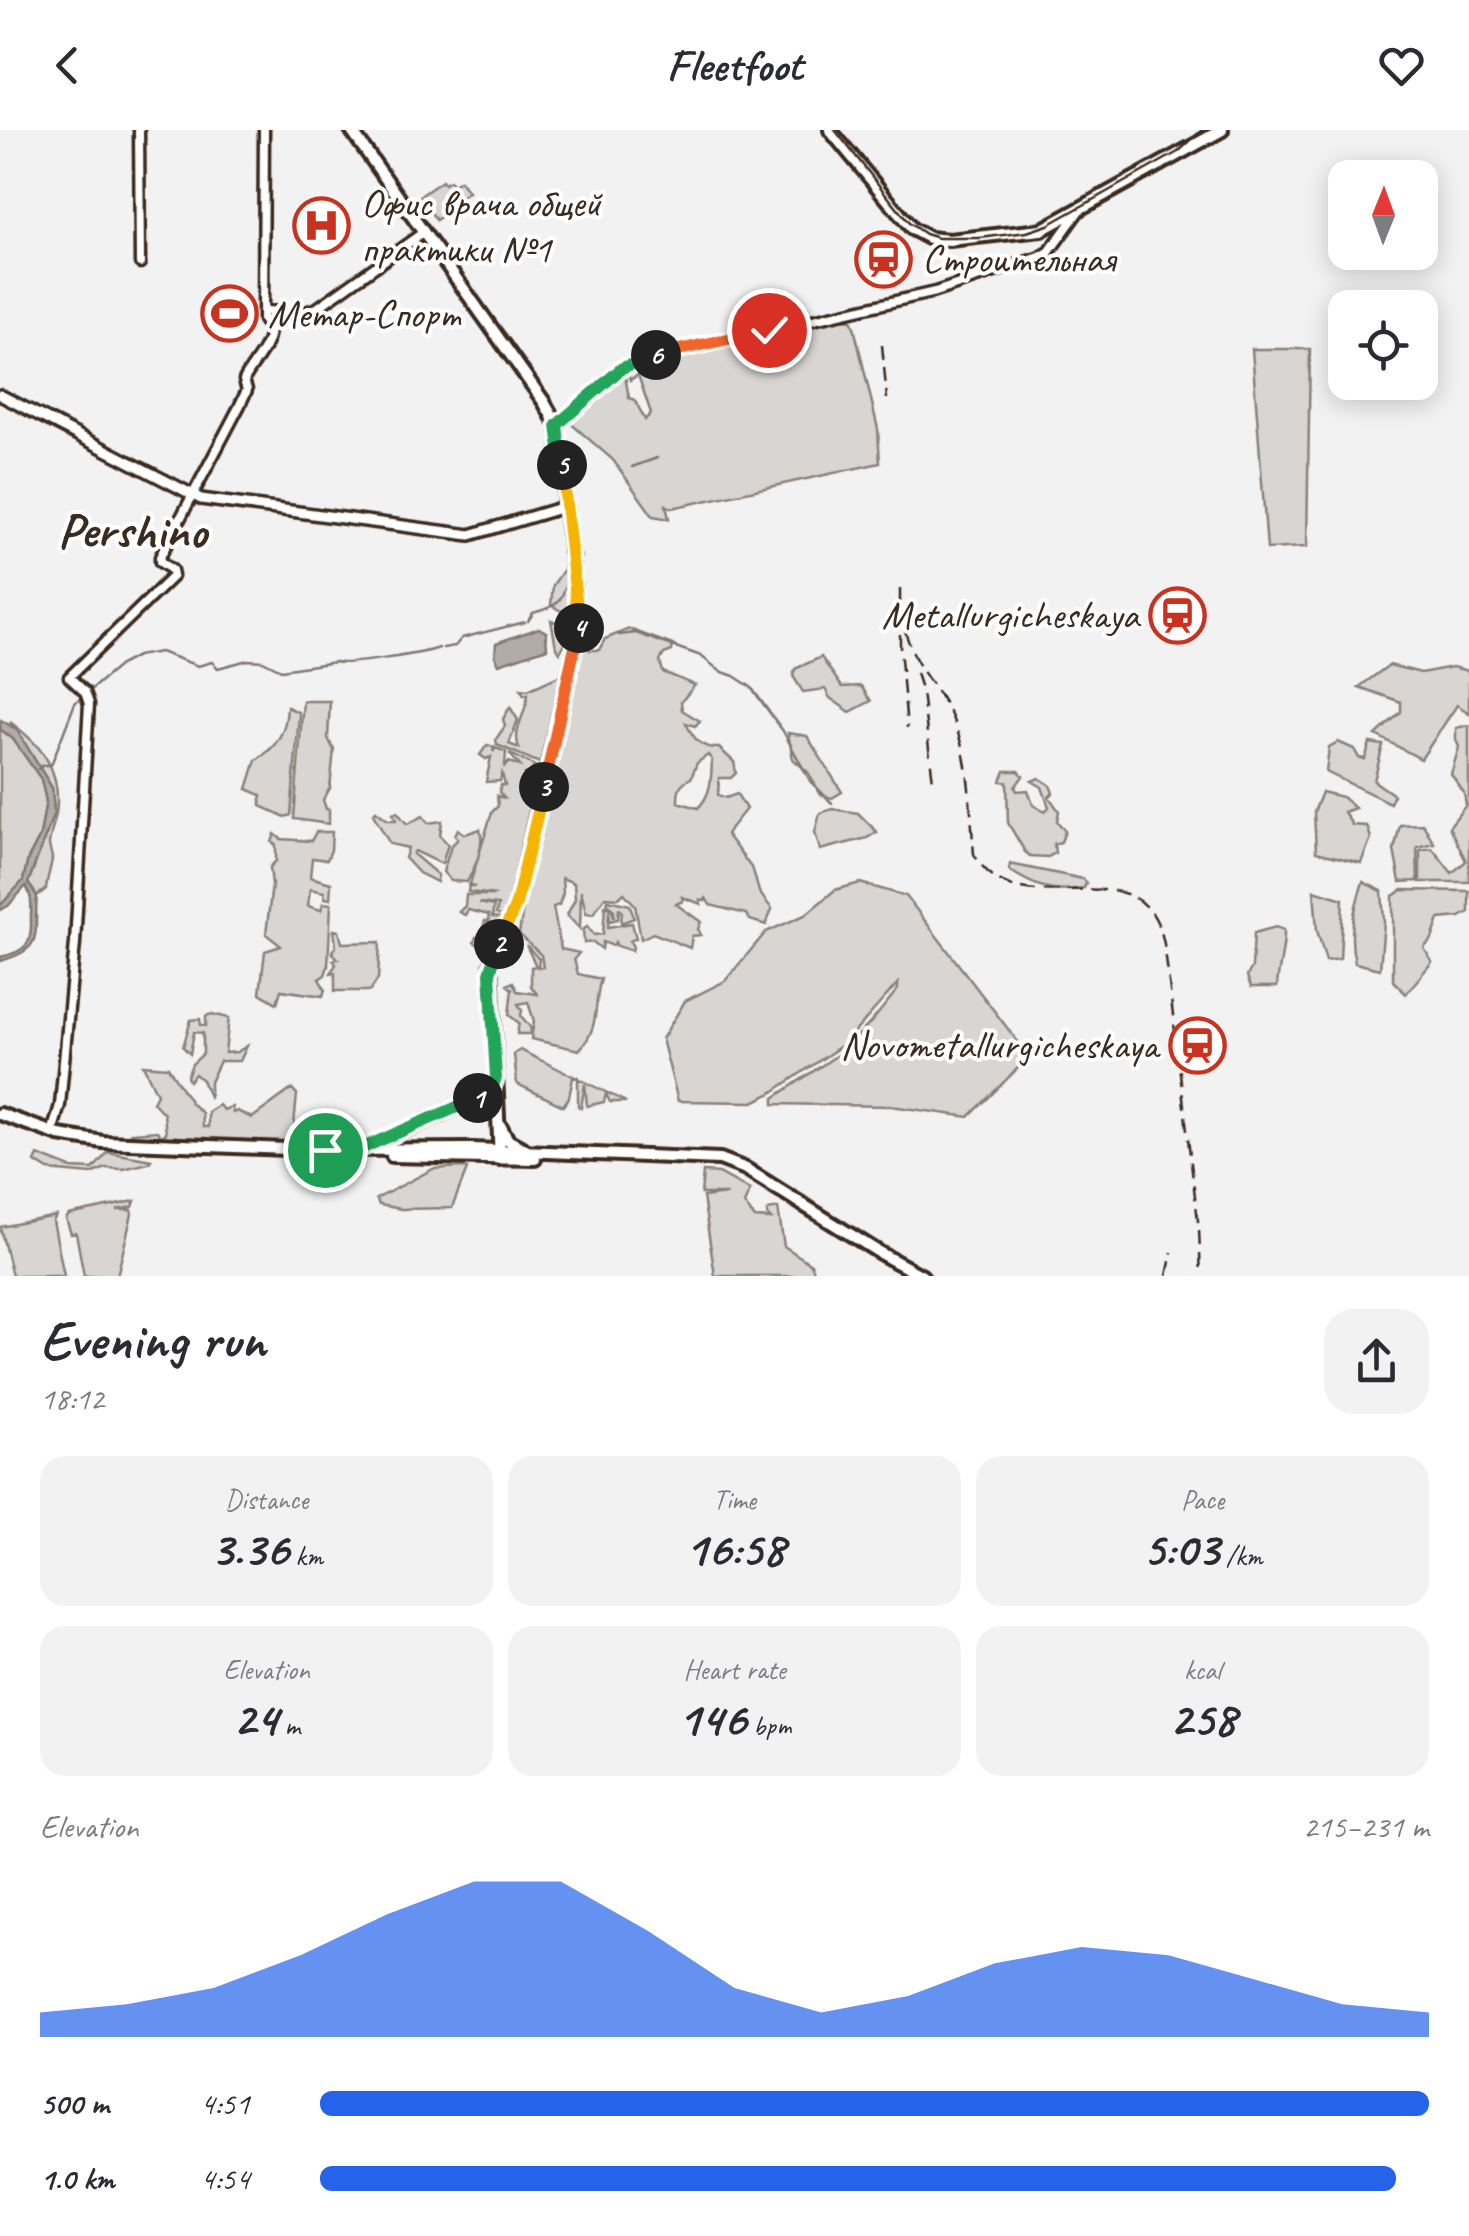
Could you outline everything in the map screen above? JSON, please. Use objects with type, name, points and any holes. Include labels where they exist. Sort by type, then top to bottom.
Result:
[{"type":"main road","points":[[351,130],[557,425],[579,629],[516,904],[491,966],[500,1155]]},
{"type":"main road","points":[[830,130],[904,221],[924,236],[949,240],[1060,230],[1082,208],[1222,130]]},
{"type":"main road","points":[[0,396],[192,497],[470,535],[568,506]]},
{"type":"main road","points":[[358,1150],[474,1100],[488,1092],[496,1078]]},
{"type":"main road","points":[[1,1117],[77,1139],[414,1153]]},
{"type":"main road","points":[[1,1117],[60,1140],[103,1146],[704,1157],[727,1161],[759,1176],[880,1254],[922,1276]]},
{"type":"main road","points":[[499,1121],[508,1140],[551,1156],[727,1165],[912,1276]]},
{"type":"main road","points":[[500,1155],[532,1152]]},
{"type":"street","points":[[139,130],[140,263]]},
{"type":"street","points":[[52,1133],[60,1106],[77,925],[86,696],[69,677],[172,576],[172,570],[160,562],[160,557],[239,407],[247,390],[245,382],[271,334],[263,321],[267,311],[265,130]]},
{"type":"street","points":[[557,425],[606,380],[634,361],[935,292],[1049,252],[1060,230]]},
{"type":"street","points":[[267,311],[302,313],[317,308],[424,232]]},
{"type":"shaded area","points":[[442,181],[453,185],[460,181],[468,192],[456,201],[458,205],[436,220],[420,196]]},
{"type":"shaded area","points":[[851,320],[854,327],[878,429],[880,463],[672,508],[666,505],[669,519],[653,516],[613,460],[568,421],[624,370],[629,398],[635,400],[645,420],[651,413],[638,375],[630,380],[628,374],[637,365],[766,333],[772,342],[786,339],[795,330]]},
{"type":"shaded area","points":[[1252,349],[1310,349],[1307,547],[1267,549]]},
{"type":"shaded area","points":[[566,566],[572,567],[576,624],[560,652],[551,620],[567,626],[570,618],[563,617],[566,614],[551,605],[553,585]]},
{"type":"shaded area","points":[[539,628],[546,632],[547,648],[499,664],[496,643]]},
{"type":"shaded area","points":[[629,629],[673,645],[672,651],[660,661],[663,672],[695,685],[681,702],[682,710],[700,721],[695,726],[686,723],[698,742],[719,748],[734,762],[736,773],[731,778],[719,778],[718,795],[726,798],[737,794],[746,809],[726,834],[753,870],[759,892],[772,909],[766,925],[750,920],[746,914],[710,905],[706,898],[700,900],[701,904],[682,897],[683,901],[676,904],[701,922],[701,935],[692,936],[690,948],[653,933],[641,939],[635,905],[624,893],[619,898],[605,897],[593,914],[586,913],[581,891],[580,929],[567,915],[575,899],[574,883],[562,878],[563,893],[559,905],[553,907],[561,949],[579,953],[574,959],[578,974],[601,979],[594,1024],[579,1050],[531,1039],[534,1021],[528,1002],[518,1004],[521,1016],[531,1028],[530,1034],[517,1034],[519,1023],[509,1015],[512,989],[507,985],[513,982],[517,991],[537,994],[531,986],[531,967],[536,966],[526,945],[539,959],[538,967],[543,967],[541,955],[519,934],[529,869],[581,642],[590,650],[599,650],[605,639]],"holes":[[[708,755],[712,760],[710,786],[703,803],[698,808],[678,802],[680,787],[691,778],[697,763]]]},
{"type":"shaded area","points":[[821,657],[842,687],[861,686],[871,701],[850,712],[830,698],[825,689],[803,692],[793,676],[795,669]]},
{"type":"shaded area","points":[[1389,665],[1421,673],[1452,667],[1469,671],[1469,713],[1457,705],[1421,759],[1376,735],[1401,712],[1401,702],[1359,687]]},
{"type":"shaded area","points":[[563,674],[550,719],[553,722],[547,762],[542,764],[497,745],[510,707],[518,720],[509,744],[519,748],[517,735],[528,694],[524,695],[521,689],[528,690]]},
{"type":"shaded area","points":[[303,701],[330,701],[328,738],[334,750],[330,788],[323,800],[329,809],[329,824],[294,819]]},
{"type":"shaded area","points":[[287,707],[299,715],[291,815],[285,817],[261,806],[261,795],[247,789],[256,760],[270,750],[282,731]]},
{"type":"shaded area","points":[[1,720],[17,730],[52,788],[54,813],[28,883],[37,896],[34,938],[25,951],[1,961],[0,957],[26,946],[30,935],[31,902],[26,886],[8,906],[0,910],[0,906],[23,881],[28,859],[40,836],[46,801],[41,779],[13,739],[0,729]]},
{"type":"shaded area","points":[[10,722],[41,750],[56,785],[56,814],[49,844],[52,857],[46,889],[37,896],[28,883],[54,813],[52,788]]},
{"type":"shaded area","points":[[1469,725],[1469,882],[1420,882],[1420,850],[1432,848],[1452,873],[1466,861],[1449,827],[1466,805],[1464,793],[1451,774],[1459,747],[1456,728]]},
{"type":"shaded area","points":[[0,729],[13,739],[41,779],[46,801],[40,836],[28,859],[23,881],[0,906]]},
{"type":"shaded area","points":[[788,733],[807,736],[842,792],[832,798],[821,795],[808,772],[793,759]]},
{"type":"shaded area","points":[[1338,742],[1365,759],[1370,743],[1383,745],[1374,781],[1394,795],[1390,803],[1326,772],[1329,747]]},
{"type":"shaded area","points":[[487,745],[494,747],[493,752],[496,748],[506,752],[505,766],[509,762],[520,766],[509,753],[543,770],[538,774],[533,768],[525,774],[530,783],[527,792],[521,792],[535,803],[519,880],[506,917],[496,914],[498,905],[479,903],[494,906],[492,917],[500,918],[501,925],[489,952],[474,942],[476,937],[480,938],[485,921],[489,923],[484,941],[494,926],[489,915],[459,912],[465,906],[466,895],[496,895],[468,892],[469,885],[475,887],[470,884],[492,812],[498,806],[497,796],[504,798],[499,792],[501,785],[505,785],[502,774],[500,781],[486,782],[491,757],[480,755]]},
{"type":"shaded area","points":[[1005,771],[1019,771],[1023,776],[1015,787],[1017,791],[1028,790],[1033,805],[1045,812],[1049,807],[1042,787],[1032,781],[1039,778],[1050,785],[1053,793],[1049,797],[1059,811],[1057,821],[1065,831],[1061,842],[1054,844],[1055,853],[1048,857],[1025,852],[1008,823],[1007,782],[1001,781]]},
{"type":"shaded area","points":[[1322,792],[1342,797],[1355,808],[1344,812],[1352,825],[1367,826],[1371,838],[1361,863],[1316,852],[1314,812]]},
{"type":"shaded area","points":[[832,809],[858,813],[877,832],[820,850],[815,832],[820,813]]},
{"type":"shaded area","points":[[376,811],[388,820],[396,820],[393,813],[397,812],[407,824],[423,816],[428,823],[442,821],[440,836],[448,844],[442,864],[415,851],[413,854],[438,875],[437,882],[419,873],[405,858],[408,848],[390,844],[373,814]]},
{"type":"shaded area","points":[[1423,824],[1434,843],[1417,847],[1418,881],[1400,882],[1394,850],[1400,825]]},
{"type":"shaded area","points":[[458,829],[465,834],[480,829],[478,856],[467,882],[451,881],[443,872],[451,846],[458,839]]},
{"type":"shaded area","points":[[316,832],[332,832],[327,860],[312,858],[310,877],[331,883],[330,899],[325,898],[324,892],[310,889],[308,906],[321,910],[323,903],[331,904],[328,966],[319,979],[325,989],[323,996],[281,990],[277,1003],[260,993],[265,951],[281,946],[266,934],[272,885],[270,867],[276,861],[276,845],[272,842],[275,834],[281,839],[311,841]]},
{"type":"shaded area","points":[[1010,864],[1083,879],[1086,883],[1084,888],[1044,887],[1009,870]]},
{"type":"shaded area","points":[[1363,882],[1382,891],[1380,969],[1355,963],[1353,922]]},
{"type":"shaded area","points":[[860,883],[906,896],[1018,1042],[1021,1065],[969,1117],[891,1106],[774,1104],[774,1098],[843,1051],[873,1020],[898,989],[898,983],[844,1044],[770,1094],[753,1102],[678,1101],[662,1039],[685,1001],[725,981],[766,932],[805,915],[835,890]]},
{"type":"shaded area","points":[[1314,890],[1343,899],[1340,959],[1326,961],[1317,930]]},
{"type":"shaded area","points":[[1402,890],[1469,891],[1469,912],[1439,919],[1424,948],[1432,962],[1406,994],[1393,981],[1393,896]]},
{"type":"shaded area","points":[[608,900],[630,905],[634,918],[621,923],[619,909],[618,919],[610,921],[609,911],[608,927],[632,923],[636,938],[630,941],[632,951],[615,942],[613,946],[603,942],[602,949],[593,942],[584,943],[583,930],[587,926],[594,935],[603,934],[605,906],[614,917],[614,910]]},
{"type":"shaded area","points":[[1276,927],[1284,930],[1277,987],[1251,987],[1247,976],[1252,967],[1254,933]]},
{"type":"shaded area","points":[[334,930],[339,931],[342,943],[380,942],[378,979],[370,991],[335,991],[335,973],[331,973],[336,964],[333,960],[338,959],[332,952],[336,946]]},
{"type":"shaded area","points":[[206,1016],[229,1018],[225,1053],[247,1046],[240,1061],[220,1061],[210,1082],[210,1099],[202,1080],[195,1074],[189,1081],[187,1077],[192,1064],[203,1054],[203,1033],[194,1032],[190,1054],[183,1047],[191,1020],[200,1019],[201,1025],[206,1026]]},
{"type":"shaded area","points":[[520,1050],[576,1077],[563,1106],[517,1084],[514,1054]]},
{"type":"shaded area","points":[[143,1065],[168,1067],[202,1113],[203,1127],[208,1127],[208,1112],[219,1105],[223,1110],[232,1107],[233,1113],[252,1118],[292,1089],[297,1094],[293,1136],[288,1144],[134,1138],[131,1133],[166,1133],[164,1114],[153,1102],[157,1094]]},
{"type":"shaded area","points":[[578,1078],[626,1102],[610,1102],[606,1094],[604,1102],[587,1106],[585,1084],[581,1108]]},
{"type":"shaded area","points":[[108,1152],[151,1160],[91,1174],[48,1170],[35,1162],[38,1155],[71,1168],[93,1169]]},
{"type":"shaded area","points":[[433,1169],[467,1169],[452,1208],[401,1209],[379,1205],[376,1199]]},
{"type":"shaded area","points":[[703,1172],[719,1173],[750,1190],[744,1204],[755,1218],[771,1219],[768,1210],[778,1208],[784,1246],[811,1264],[816,1276],[715,1276],[703,1197],[727,1194],[701,1194]]},
{"type":"shaded area","points":[[135,1201],[133,1207],[117,1210],[131,1210],[132,1214],[117,1276],[84,1276],[76,1233],[71,1234],[66,1219],[69,1215]]},
{"type":"shaded area","points":[[56,1216],[53,1221],[64,1276],[12,1276],[0,1227]]},
{"type":"waterway","points":[[632,467],[657,458]]},
{"type":"waterway","points":[[575,533],[581,557],[577,567]]},
{"type":"waterway","points":[[528,621],[533,613],[558,601],[569,576]]},
{"type":"waterway","points":[[443,648],[455,646],[462,638],[525,622]]},
{"type":"waterway","points":[[619,635],[636,633],[701,656],[751,687],[783,731],[810,781],[832,803]]},
{"type":"waterway","points":[[38,769],[51,765],[75,703],[120,665],[137,656],[160,652],[198,666],[212,662],[218,668],[248,660],[263,661],[281,670],[439,648]]},
{"type":"tram line","points":[[835,130],[909,223],[938,238],[980,238],[1048,225],[1178,152],[1202,130]]},
{"type":"railway","points":[[882,345],[887,399]]},
{"type":"railway","points":[[900,588],[907,728]]},
{"type":"railway","points":[[905,630],[915,658],[947,708],[959,736],[969,786],[974,854],[995,877],[1021,888],[1109,890],[1134,897],[1154,916],[1165,950],[1199,1229],[1201,1276]]},
{"type":"railway","points":[[916,673],[933,781]]},
{"type":"railway","points":[[1167,1276],[1172,1252]]},
{"type":"place","name":"Офис врача общей практики №1","points":[[322,226]]},
{"type":"place","name":"Строительная","points":[[883,259]]},
{"type":"place","name":"Метар-Спорт","points":[[229,314]]},
{"type":"place","name":"Metallurgicheskaya","points":[[1178,615]]},
{"type":"place","name":"Novometallurgicheskaya","points":[[1197,1045]]},
{"type":"district","name":"Pershino","points":[[132,530]]},
{"type":"route","points":[[325,1150],[358,1150],[375,1144],[474,1100],[488,1092],[496,1078],[491,966],[516,904],[579,629],[557,425],[628,364],[769,330]]}]
